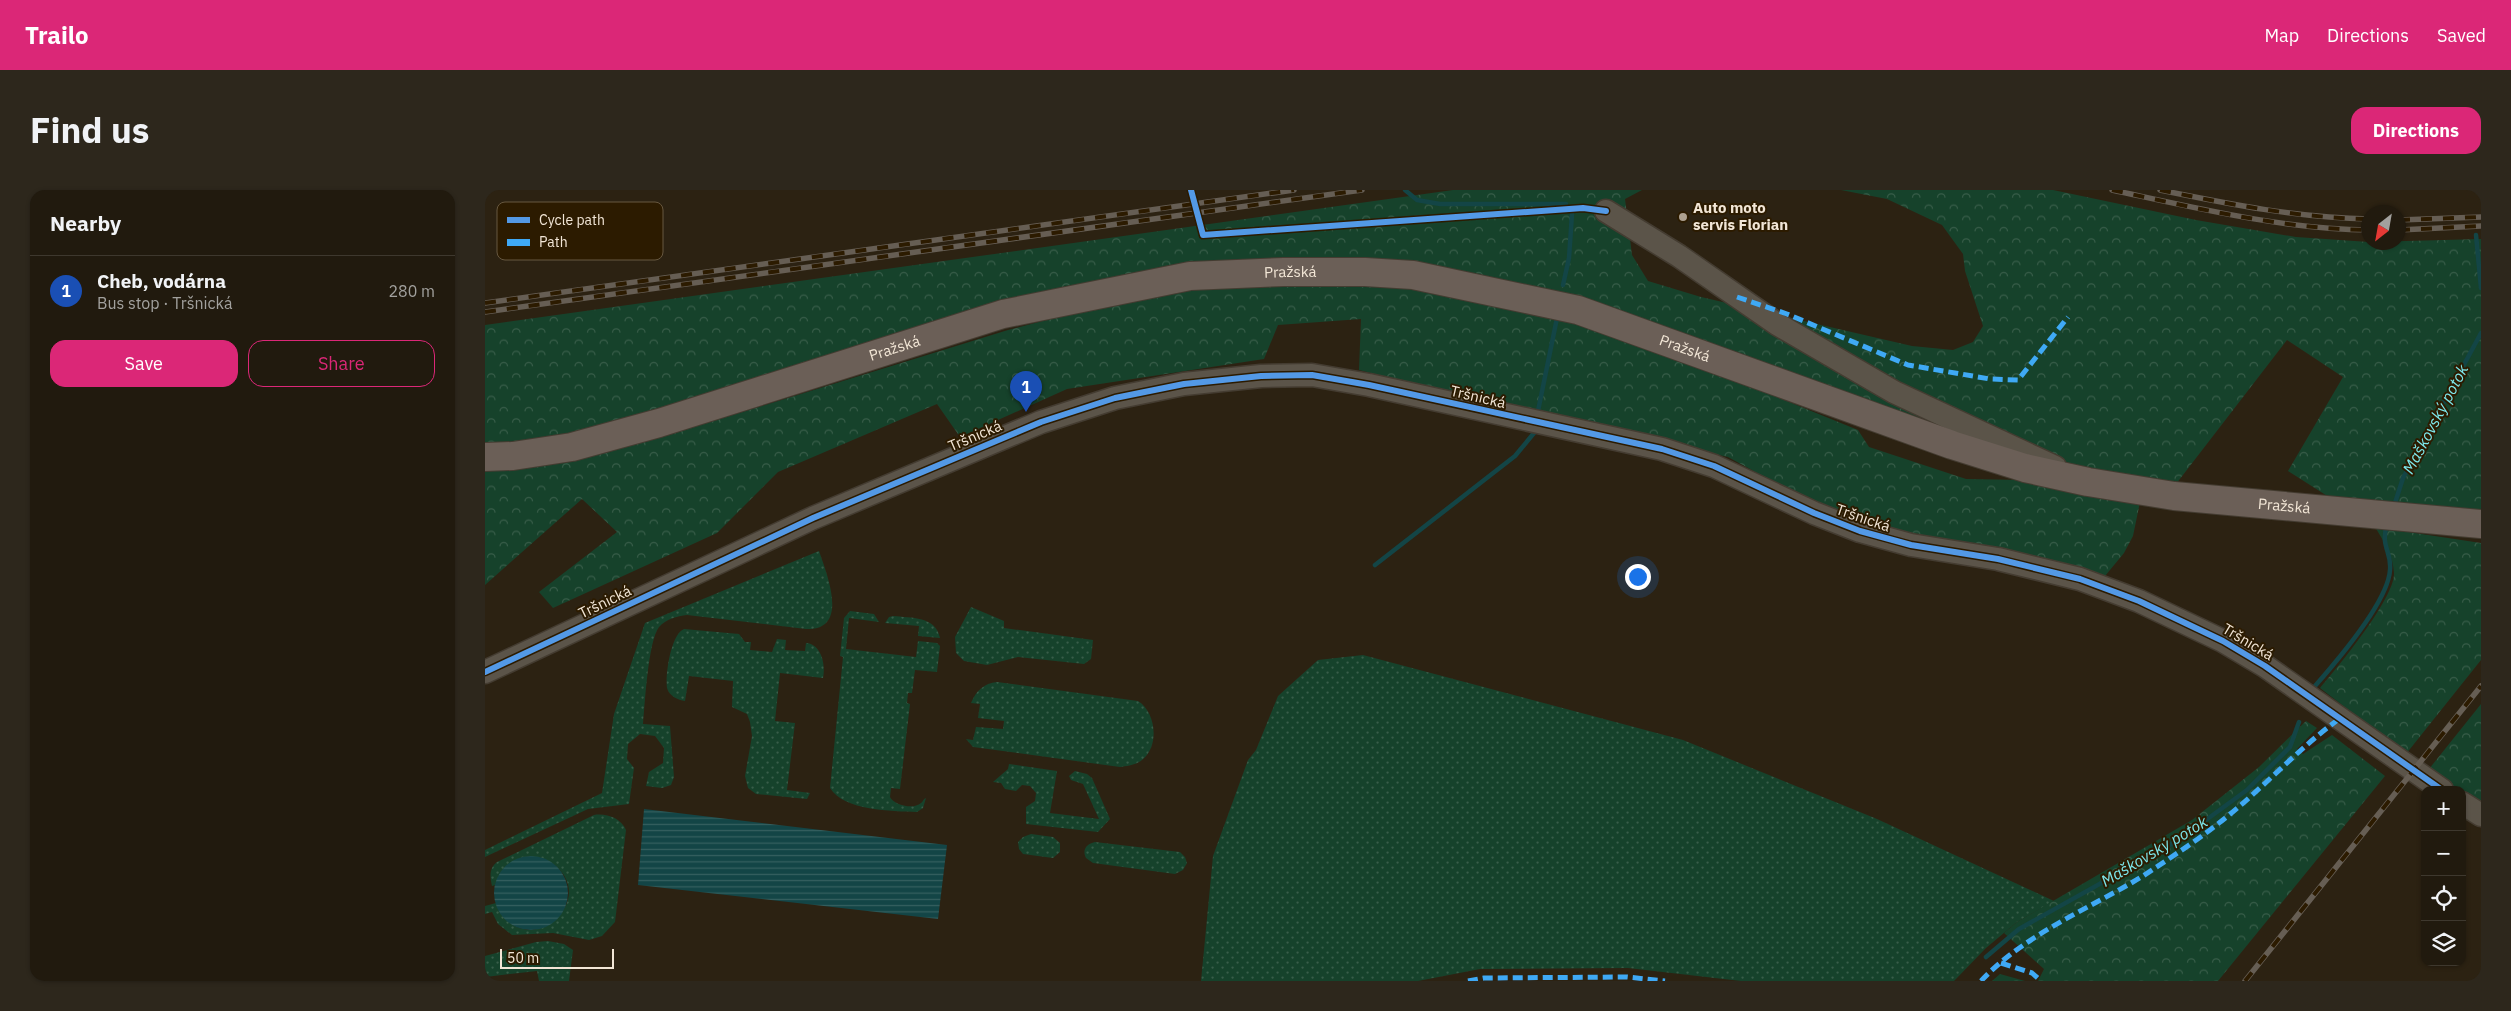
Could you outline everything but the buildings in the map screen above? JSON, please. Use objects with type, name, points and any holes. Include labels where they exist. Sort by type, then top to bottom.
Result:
[{"type":"main road","name":"Pražská","points":[[485,457],[513,456],[572,447],[650,426],[1003,314],[1190,276],[1284,272],[1365,272],[1413,275],[1578,310],[1952,445],[2025,468],[2088,482],[2175,496],[2481,524]]},
{"type":"street","name":"Pražská","points":[[1606,211],[1679,256],[1777,324],[1894,392],[2088,482]]},
{"type":"street","name":"Tršnická","points":[[485,672],[813,518],[1041,422],[1115,398],[1184,384],[1261,376],[1312,375],[1360,383],[1662,449],[1714,466],[1814,513],[1860,531],[1911,545],[1998,559],[2080,579],[2147,605],[2223,641],[2265,666],[2437,786]]},
{"type":"street","points":[[2466,806],[2481,815]]},
{"type":"green space","points":[[1453,190],[1642,190],[1625,199],[1632,255],[1648,281],[1701,297],[1912,346],[1953,350],[1973,342],[1983,326],[1965,271],[1963,254],[1942,225],[1887,199],[1841,190],[2053,190],[2196,220],[2296,237],[2361,241],[2361,250],[2406,250],[2406,241],[2481,239],[2481,512],[2332,499],[2288,471],[2343,377],[2287,340],[2176,484],[2028,457],[1581,301],[1188,265],[570,436],[485,446],[485,325]]},
{"type":"green space","points":[[1284,283],[1411,286],[1531,311],[1574,323],[1750,386],[1858,430],[1869,447],[1966,479],[2022,480],[2140,502],[2133,536],[2124,553],[2105,576],[1883,529],[1821,508],[1728,457],[1549,417],[1359,370],[1361,319],[1278,325],[1264,359],[1067,389],[960,437],[937,404],[778,472],[717,533],[553,608],[539,592],[617,532],[582,499],[485,585],[485,468],[574,458],[658,438],[1008,330],[1092,308],[1191,288]]},
{"type":"green space","points":[[2375,527],[2481,543],[2481,660],[2406,754],[2320,688],[2376,615],[2392,584],[2394,573],[2392,560]]},
{"type":"green space","points":[[819,551],[830,585],[832,599],[832,611],[828,621],[820,627],[806,629],[687,615],[672,618],[659,627],[652,646],[643,724],[670,726],[674,777],[671,785],[662,788],[646,786],[649,772],[663,763],[664,748],[655,736],[640,734],[628,744],[627,759],[634,768],[629,804],[588,809],[485,857],[485,850],[602,793],[614,714],[645,623]]},
{"type":"green space","points":[[971,607],[1004,621],[1004,628],[1093,640],[1091,659],[1084,664],[1018,657],[987,665],[964,661],[956,653],[955,637]]},
{"type":"green space","points":[[850,611],[874,614],[879,622],[849,618],[846,649],[916,657],[918,641],[937,643],[940,646],[937,672],[915,670],[912,693],[908,693],[907,703],[910,704],[900,789],[891,788],[890,797],[892,800],[904,806],[918,805],[926,798],[923,808],[917,812],[882,810],[857,805],[837,796],[830,788],[843,657],[840,656],[844,618]]},
{"type":"green space","points":[[889,617],[922,619],[938,631],[940,638],[918,636],[919,626],[885,623]]},
{"type":"green space","points":[[684,629],[739,634],[745,642],[751,642],[750,650],[772,652],[777,639],[786,640],[785,650],[805,651],[806,643],[811,644],[819,651],[824,667],[823,678],[780,673],[775,721],[795,723],[787,790],[810,793],[807,799],[756,794],[748,788],[745,776],[752,736],[747,714],[732,707],[733,681],[689,676],[685,701],[677,699],[670,693],[667,688],[667,682],[672,646],[679,632]]},
{"type":"green space","points":[[1363,655],[1683,740],[1877,819],[2054,901],[2017,922],[1986,948],[1954,981],[1741,981],[1628,968],[1480,969],[1418,981],[1201,981],[1213,856],[1248,760],[1256,750],[1278,696],[1318,660]]},
{"type":"green space","points":[[997,682],[1138,701],[1149,713],[1152,721],[1153,738],[1148,754],[1140,762],[1120,767],[973,747],[966,739],[973,740],[976,727],[1003,729],[1004,721],[978,718],[980,704],[971,703],[981,688]]},
{"type":"green space","points":[[2481,704],[2481,807],[2466,796],[2466,786],[2452,786],[2429,769]]},
{"type":"green space","points":[[2306,721],[2317,728],[2297,749],[2303,754],[2332,735],[2385,776],[2218,981],[2038,981],[2044,969],[2004,933],[2017,922],[2192,820],[2259,767]]},
{"type":"green space","points":[[1009,764],[1057,771],[1050,813],[1099,819],[1083,784],[1071,780],[1069,776],[1075,771],[1087,774],[1092,778],[1110,819],[1098,832],[1026,824],[1026,807],[1035,801],[1036,793],[1030,786],[1022,785],[1016,791],[1005,789],[1001,783],[993,782],[1008,769]]},
{"type":"green space","points":[[594,815],[613,817],[621,822],[626,830],[615,922],[602,936],[589,940],[553,933],[512,935],[498,924],[492,912],[485,914],[485,906],[496,903],[508,921],[522,929],[538,929],[552,922],[563,911],[568,897],[567,882],[557,867],[546,860],[525,857],[506,867],[495,885],[492,886],[491,870],[497,862]]},
{"type":"green space","points":[[1031,834],[1053,837],[1060,843],[1060,852],[1053,858],[1023,854],[1019,849],[1018,842],[1023,837]]},
{"type":"green space","points":[[1095,842],[1180,852],[1185,857],[1187,863],[1183,870],[1175,874],[1093,863],[1086,858],[1084,852],[1087,846]]},
{"type":"green space","points":[[548,941],[564,944],[573,950],[569,981],[539,981],[537,971],[485,977],[485,956],[536,942]]},
{"type":"green space","points":[[2000,974],[2025,981],[1992,981]]},
{"type":"water","points":[[644,809],[947,845],[938,919],[638,885]]},
{"type":"water","points":[[531,856],[545,859],[557,867],[565,879],[568,893],[565,907],[557,919],[545,927],[531,930],[517,927],[505,919],[497,907],[494,893],[497,879],[505,867],[517,859]]},
{"type":"waterway","points":[[1405,190],[1417,200],[1440,204],[1566,204]]},
{"type":"waterway","points":[[1563,285],[1569,258],[1572,214]]},
{"type":"waterway","name":"Maškovský potok","points":[[2476,235],[2481,288]]},
{"type":"waterway","points":[[1538,411],[1557,318]]},
{"type":"waterway","name":"Maškovský potok","points":[[2394,506],[2403,478],[2481,333]]},
{"type":"waterway","points":[[1375,565],[1515,456],[1534,433]]},
{"type":"waterway","name":"Maškovský potok","points":[[2315,686],[2360,631],[2381,598],[2390,570],[2385,544],[2387,525]]},
{"type":"waterway","name":"Maškovský potok","points":[[1986,957],[2019,929],[2180,839],[2247,790],[2290,747],[2299,722]]},
{"type":"railway","points":[[485,303],[1294,190]]},
{"type":"railway","points":[[485,312],[1362,190]]},
{"type":"railway","points":[[2112,190],[2272,222],[2361,230]]},
{"type":"railway","points":[[2160,190],[2290,213],[2361,219]]},
{"type":"railway","points":[[2406,220],[2481,217]]},
{"type":"railway","points":[[2406,230],[2481,226]]},
{"type":"railway","points":[[2245,981],[2481,686]]},
{"type":"marked path","points":[[1737,297],[1787,314],[1908,365],[1990,379],[2018,380],[2068,317]]},
{"type":"marked path","points":[[1981,981],[2017,949],[2058,923],[2143,876],[2197,839],[2247,800],[2307,745],[2339,719]]},
{"type":"marked path","points":[[2001,963],[2032,973],[2041,981]]},
{"type":"marked path","points":[[1468,981],[1484,978],[1627,977],[1665,981]]},
{"type":"cycle path","points":[[1191,190],[1203,235],[1583,208],[1606,211]]},
{"type":"cycle path","points":[[485,672],[813,518],[1041,422],[1115,398],[1184,384],[1261,376],[1312,375],[1369,385],[1662,449],[1714,466],[1814,513],[1860,531],[1911,545],[1998,559],[2080,579],[2139,601],[2223,641],[2265,666],[2436,786]]},
{"type":"place","name":"Auto moto servis Florian","points":[[1683,217]]},
{"type":"place","name":"Cheb, vodárna","points":[[1026,412]]}]
